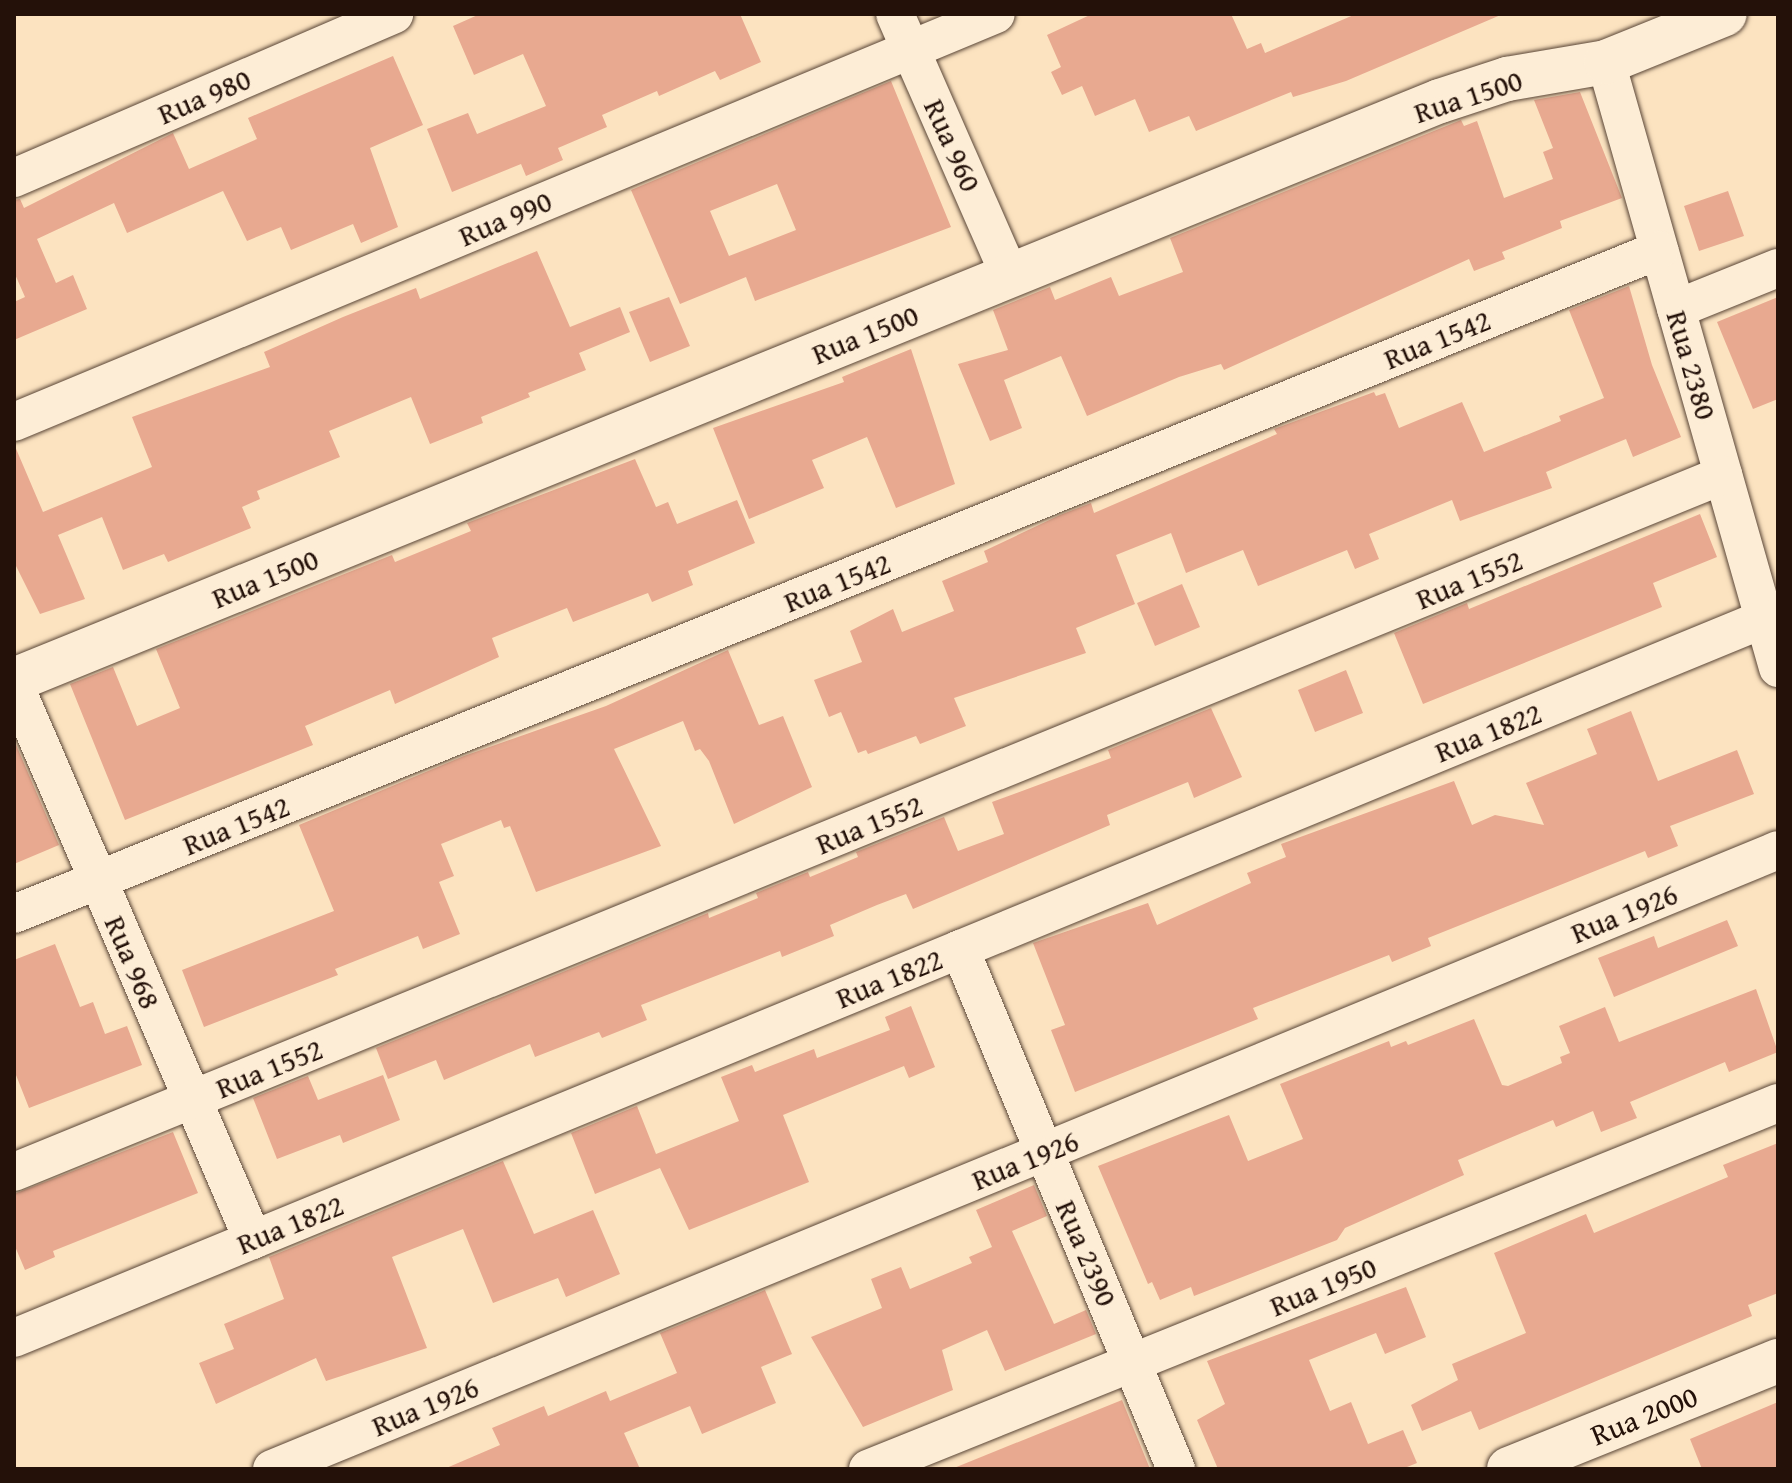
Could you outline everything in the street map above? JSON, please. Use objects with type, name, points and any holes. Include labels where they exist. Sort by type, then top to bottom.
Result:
[{"type":"street","name":"Rua 980","points":[[14,178],[394,14]]},
{"type":"street","name":"Rua 960","points":[[895,14],[1010,276]]},
{"type":"street","name":"Rua 990","points":[[14,422],[996,14]]},
{"type":"street","name":"Rua 1500","points":[[14,682],[1440,101],[1507,79],[1606,62],[1725,14]]},
{"type":"street","name":"Rua 2380","points":[[1606,62],[1723,475],[1765,592],[1778,668]]},
{"type":"street","name":"Rua 1542","points":[[14,914],[1659,250]]},
{"type":"street","points":[[1676,309],[1778,268]]},
{"type":"street","name":"Rua 1552","points":[[14,1172],[1723,475]]},
{"type":"street","name":"Rua 1822","points":[[14,1338],[960,949],[1765,592]]},
{"type":"street","name":"Rua 968","points":[[14,682],[253,1240]]},
{"type":"street","name":"Rua 1926","points":[[272,1469],[1778,850]]},
{"type":"street","name":"Rua 2390","points":[[960,949],[1176,1469]]},
{"type":"street","name":"Rua 1950","points":[[868,1469],[1778,1103]]},
{"type":"street","name":"Rua 2000","points":[[1509,1469],[1778,1361]]},
{"type":"building","points":[[480,14],[740,14],[761,62],[720,80],[715,71],[659,96],[657,91],[602,115],[607,127],[558,148],[563,160],[526,176],[521,164],[452,192],[427,129],[468,113],[477,134],[546,106],[523,54],[474,75],[453,26]]},
{"type":"building","points":[[1092,14],[1231,14],[1247,49],[1261,43],[1265,53],[1356,14],[1503,14],[1346,81],[1293,97],[1291,92],[1196,131],[1189,116],[1149,132],[1135,99],[1095,116],[1082,86],[1062,95],[1051,72],[1061,67],[1047,35]]},
{"type":"building","points":[[393,56],[423,125],[370,148],[398,227],[361,243],[353,224],[291,250],[281,227],[247,241],[223,191],[127,233],[114,203],[37,239],[56,283],[73,275],[87,309],[14,340],[14,302],[25,297],[14,272],[14,200],[20,199],[24,208],[173,133],[189,169],[257,139],[248,118]]},
{"type":"building","points":[[891,81],[951,227],[755,301],[746,277],[680,304],[631,190]],"holes":[[[777,184],[796,230],[729,256],[710,211]]]},
{"type":"building","points":[[1580,92],[1622,198],[1560,221],[1562,228],[1502,252],[1505,259],[1474,271],[1469,259],[1224,370],[1221,364],[1179,377],[1087,416],[1061,356],[1004,380],[1022,428],[990,441],[958,364],[1008,350],[993,310],[1050,287],[1055,300],[1111,277],[1119,296],[1183,272],[1170,238],[1461,120],[1464,126],[1477,121],[1504,198],[1553,179],[1543,152],[1553,148],[1534,100]]},
{"type":"building","points":[[1728,191],[1744,236],[1699,251],[1684,206]]},
{"type":"building","points":[[537,251],[570,327],[620,307],[630,332],[579,353],[586,370],[528,393],[530,397],[481,417],[483,423],[430,444],[411,397],[329,431],[340,457],[257,491],[260,499],[242,507],[251,528],[168,562],[164,554],[123,570],[102,517],[58,535],[85,599],[40,614],[14,562],[14,444],[43,512],[152,467],[132,417],[270,367],[264,352],[343,317],[416,288],[420,299]]},
{"type":"building","points":[[1629,286],[1652,365],[1681,437],[1633,457],[1626,439],[1546,472],[1552,488],[1460,521],[1452,500],[1369,534],[1379,559],[1355,569],[1347,550],[1258,586],[1243,550],[1186,573],[1171,533],[1116,555],[1135,604],[1076,628],[1086,653],[954,698],[966,726],[920,744],[916,736],[868,754],[866,750],[858,753],[841,712],[829,717],[814,680],[862,662],[850,631],[893,609],[902,632],[954,611],[942,581],[988,562],[984,551],[1060,515],[1091,503],[1094,513],[1277,434],[1274,429],[1374,392],[1376,396],[1385,393],[1399,428],[1462,402],[1484,452],[1561,421],[1559,416],[1604,398],[1569,310]]},
{"type":"building","points":[[669,297],[690,346],[650,362],[629,312]]},
{"type":"building","points":[[1778,297],[1778,399],[1753,409],[1717,322]]},
{"type":"building","points":[[911,349],[955,484],[896,508],[867,437],[812,460],[824,488],[749,519],[713,428],[844,382],[842,377]]},
{"type":"building","points":[[635,459],[656,507],[668,502],[677,524],[737,500],[755,543],[688,571],[693,585],[652,602],[648,593],[573,622],[567,608],[492,638],[499,657],[395,704],[390,690],[305,726],[313,745],[125,820],[70,684],[113,667],[137,726],[180,708],[156,649],[392,555],[395,562],[471,531],[467,523]]},
{"type":"building","points":[[1700,514],[1717,557],[1653,583],[1662,607],[1423,704],[1394,633],[1467,603],[1469,609]]},
{"type":"building","points":[[1182,584],[1200,627],[1155,646],[1137,603]]},
{"type":"building","points":[[728,650],[759,725],[783,716],[812,787],[734,824],[709,761],[700,749],[695,751],[683,721],[614,749],[661,846],[536,892],[510,826],[504,828],[501,820],[441,844],[454,876],[439,882],[460,934],[423,949],[418,936],[335,969],[338,975],[204,1027],[182,970],[334,911],[299,825],[464,756],[606,706]]},
{"type":"building","points":[[1346,670],[1363,713],[1315,732],[1298,690]]},
{"type":"building","points":[[1211,708],[1242,777],[1194,798],[1188,782],[1107,815],[1110,825],[913,909],[906,894],[877,905],[830,925],[834,936],[782,957],[780,951],[641,1005],[647,1020],[602,1038],[599,1032],[535,1057],[530,1044],[444,1080],[436,1060],[388,1079],[376,1048],[708,913],[709,918],[758,898],[756,893],[808,872],[810,877],[858,857],[856,852],[944,817],[958,851],[1004,834],[992,802],[1111,758],[1108,750]]},
{"type":"building","points":[[1631,711],[1658,781],[1737,750],[1754,794],[1670,826],[1678,846],[1648,858],[1645,851],[1428,938],[1431,946],[1392,962],[1389,955],[1253,1008],[1258,1019],[1075,1092],[1051,1030],[1065,1025],[1033,943],[1148,903],[1157,925],[1251,883],[1247,873],[1286,857],[1281,844],[1454,781],[1472,825],[1495,815],[1544,825],[1526,783],[1597,754],[1587,729]]},
{"type":"building","points":[[14,740],[59,845],[14,864]]},
{"type":"building","points":[[1727,920],[1738,946],[1614,997],[1598,958],[1654,936],[1658,948]]},
{"type":"building","points":[[55,944],[80,1007],[93,1002],[105,1034],[127,1026],[142,1065],[29,1108],[14,1070],[14,960]]},
{"type":"building","points":[[1756,989],[1778,1052],[1729,1072],[1725,1062],[1630,1102],[1637,1118],[1601,1132],[1593,1111],[1556,1127],[1553,1120],[1458,1160],[1464,1175],[1345,1228],[1337,1240],[1194,1296],[1191,1287],[1160,1300],[1152,1282],[1148,1284],[1098,1166],[1229,1115],[1248,1161],[1303,1139],[1280,1084],[1389,1041],[1391,1047],[1406,1041],[1408,1045],[1474,1019],[1502,1085],[1508,1086],[1562,1063],[1560,1057],[1570,1053],[1559,1026],[1605,1007],[1619,1042]]},
{"type":"building","points":[[911,1006],[935,1067],[909,1078],[904,1066],[783,1115],[809,1182],[689,1230],[660,1168],[595,1194],[571,1133],[637,1106],[656,1154],[739,1121],[721,1077],[752,1065],[755,1072],[814,1049],[817,1058],[890,1030],[885,1017]]},
{"type":"building","points":[[383,1075],[400,1120],[343,1143],[340,1135],[277,1159],[253,1098],[308,1076],[318,1100]]},
{"type":"building","points":[[173,1132],[198,1193],[53,1251],[55,1257],[25,1270],[14,1244],[14,1194]]},
{"type":"building","points":[[1778,1143],[1778,1293],[1748,1305],[1752,1316],[1479,1430],[1471,1411],[1422,1431],[1411,1405],[1458,1380],[1452,1364],[1526,1333],[1494,1253],[1586,1214],[1594,1233],[1728,1177],[1723,1165]]},
{"type":"building","points":[[503,1161],[534,1234],[593,1210],[620,1274],[566,1297],[558,1278],[493,1303],[463,1229],[392,1257],[427,1348],[326,1381],[316,1358],[216,1404],[199,1363],[234,1349],[224,1324],[284,1299],[269,1257]]},
{"type":"building","points":[[1034,1185],[1047,1216],[1012,1231],[1054,1324],[1086,1310],[1096,1334],[1005,1371],[987,1330],[942,1350],[953,1390],[863,1427],[811,1337],[882,1308],[871,1279],[901,1267],[910,1289],[972,1263],[969,1257],[992,1247],[976,1210]]},
{"type":"building","points":[[1406,1287],[1426,1337],[1385,1354],[1376,1333],[1309,1360],[1330,1411],[1351,1402],[1368,1444],[1403,1430],[1417,1463],[1402,1469],[1218,1469],[1197,1420],[1225,1404],[1207,1361]]},
{"type":"building","points":[[765,1290],[792,1354],[761,1367],[776,1403],[702,1434],[690,1406],[624,1433],[640,1469],[444,1469],[500,1445],[492,1428],[544,1406],[548,1416],[606,1391],[610,1401],[677,1373],[660,1333]]},
{"type":"building","points":[[1122,1400],[1150,1469],[954,1469],[954,1468]]},
{"type":"building","points":[[1778,1402],[1778,1469],[1702,1469],[1690,1439]]}]
